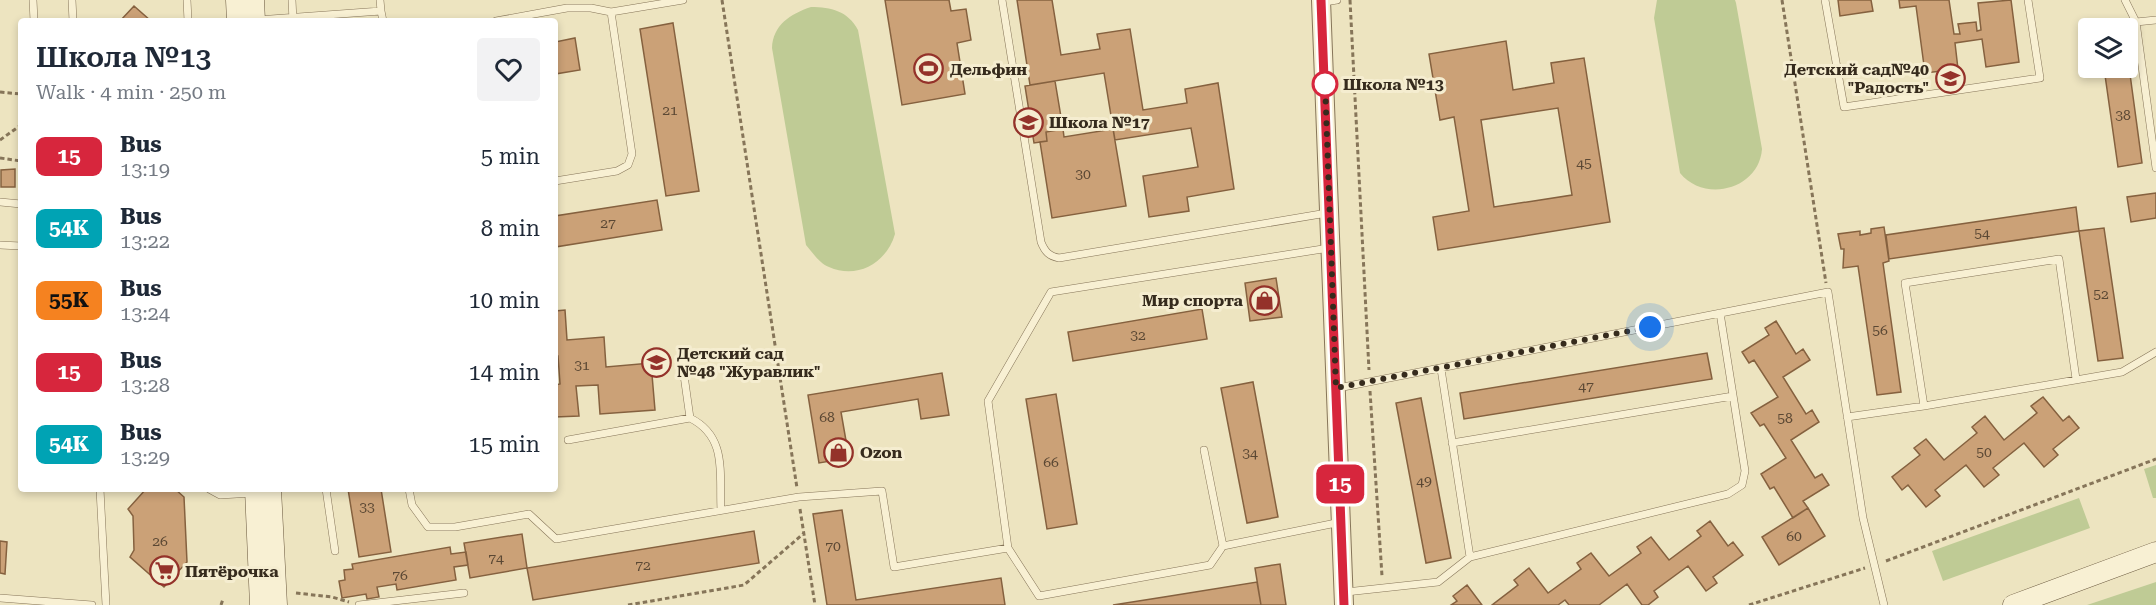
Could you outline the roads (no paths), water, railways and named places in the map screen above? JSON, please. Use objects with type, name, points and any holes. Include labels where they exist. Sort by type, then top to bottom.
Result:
[{"type":"main road","points":[[236,0],[245,18]]},
{"type":"main road","points":[[247,18],[254,0]]},
{"type":"main road","points":[[260,605],[261,492]]},
{"type":"main road","points":[[261,492],[277,605]]},
{"type":"main road","points":[[2019,604],[2156,552]]},
{"type":"street","points":[[1326,1],[1344,598]]},
{"type":"lane","points":[[33,0],[34,18]]},
{"type":"lane","points":[[72,0],[74,18]]},
{"type":"lane","points":[[187,0],[188,18]]},
{"type":"lane","points":[[292,0],[293,18]]},
{"type":"lane","points":[[380,0],[382,18]]},
{"type":"lane","points":[[512,18],[567,8],[591,8],[611,12],[683,0]]},
{"type":"lane","points":[[1002,0],[1041,242],[1044,251],[1051,256],[1059,258],[1331,213]]},
{"type":"lane","points":[[1825,0],[1844,107],[2040,78],[2028,0]]},
{"type":"lane","points":[[2126,0],[2134,18]]},
{"type":"lane","points":[[306,18],[381,12]]},
{"type":"lane","points":[[558,181],[617,171],[628,165],[632,154],[611,12]]},
{"type":"lane","points":[[2138,22],[2156,20]]},
{"type":"lane","points":[[2138,37],[2156,168]]},
{"type":"lane","points":[[0,202],[18,204]]},
{"type":"lane","points":[[0,244],[18,246]]},
{"type":"lane","points":[[1332,248],[1051,292],[988,401],[1008,548],[1039,596],[1210,565],[1223,546],[1341,522]]},
{"type":"lane","points":[[1924,406],[1905,283],[2059,259],[2076,378]]},
{"type":"lane","points":[[1336,388],[1828,292],[1863,518],[1884,605]]},
{"type":"lane","points":[[1344,598],[1383,587],[1438,582],[1470,558],[1728,494],[1742,486],[1745,471],[1720,313]]},
{"type":"lane","points":[[1847,417],[2122,372],[2156,352]]},
{"type":"lane","points":[[681,354],[690,418]]},
{"type":"lane","points":[[1441,369],[1470,558]]},
{"type":"lane","points":[[1452,443],[1732,396]]},
{"type":"lane","points":[[568,440],[690,418],[703,424],[717,444],[721,510]]},
{"type":"lane","points":[[1204,450],[1223,546]]},
{"type":"lane","points":[[410,492],[412,505],[428,527],[455,527],[529,514],[556,539],[799,497],[882,491],[894,567],[1008,548]]},
{"type":"lane","points":[[100,492],[106,605]]},
{"type":"lane","points":[[214,492],[220,495],[245,492]]},
{"type":"lane","points":[[326,492],[335,551]]},
{"type":"lane","points":[[359,605],[464,593]]},
{"type":"lane","points":[[0,598],[92,605]]},
{"type":"place","name":"Дельфин","points":[[929,69]]},
{"type":"place","name":"Детский сад№40 \"Радость\"","points":[[1950,78]]},
{"type":"place","name":"Школа №13","points":[[1325,84]]},
{"type":"place","name":"Школа №17","points":[[1028,122]]},
{"type":"place","name":"Мир спорта","points":[[1264,300]]},
{"type":"place","name":"Детский сад №48 \"Журавлик\"","points":[[656,362]]},
{"type":"place","name":"Ozon","points":[[839,452]]},
{"type":"place","name":"Пятёрочка","points":[[164,571]]}]
